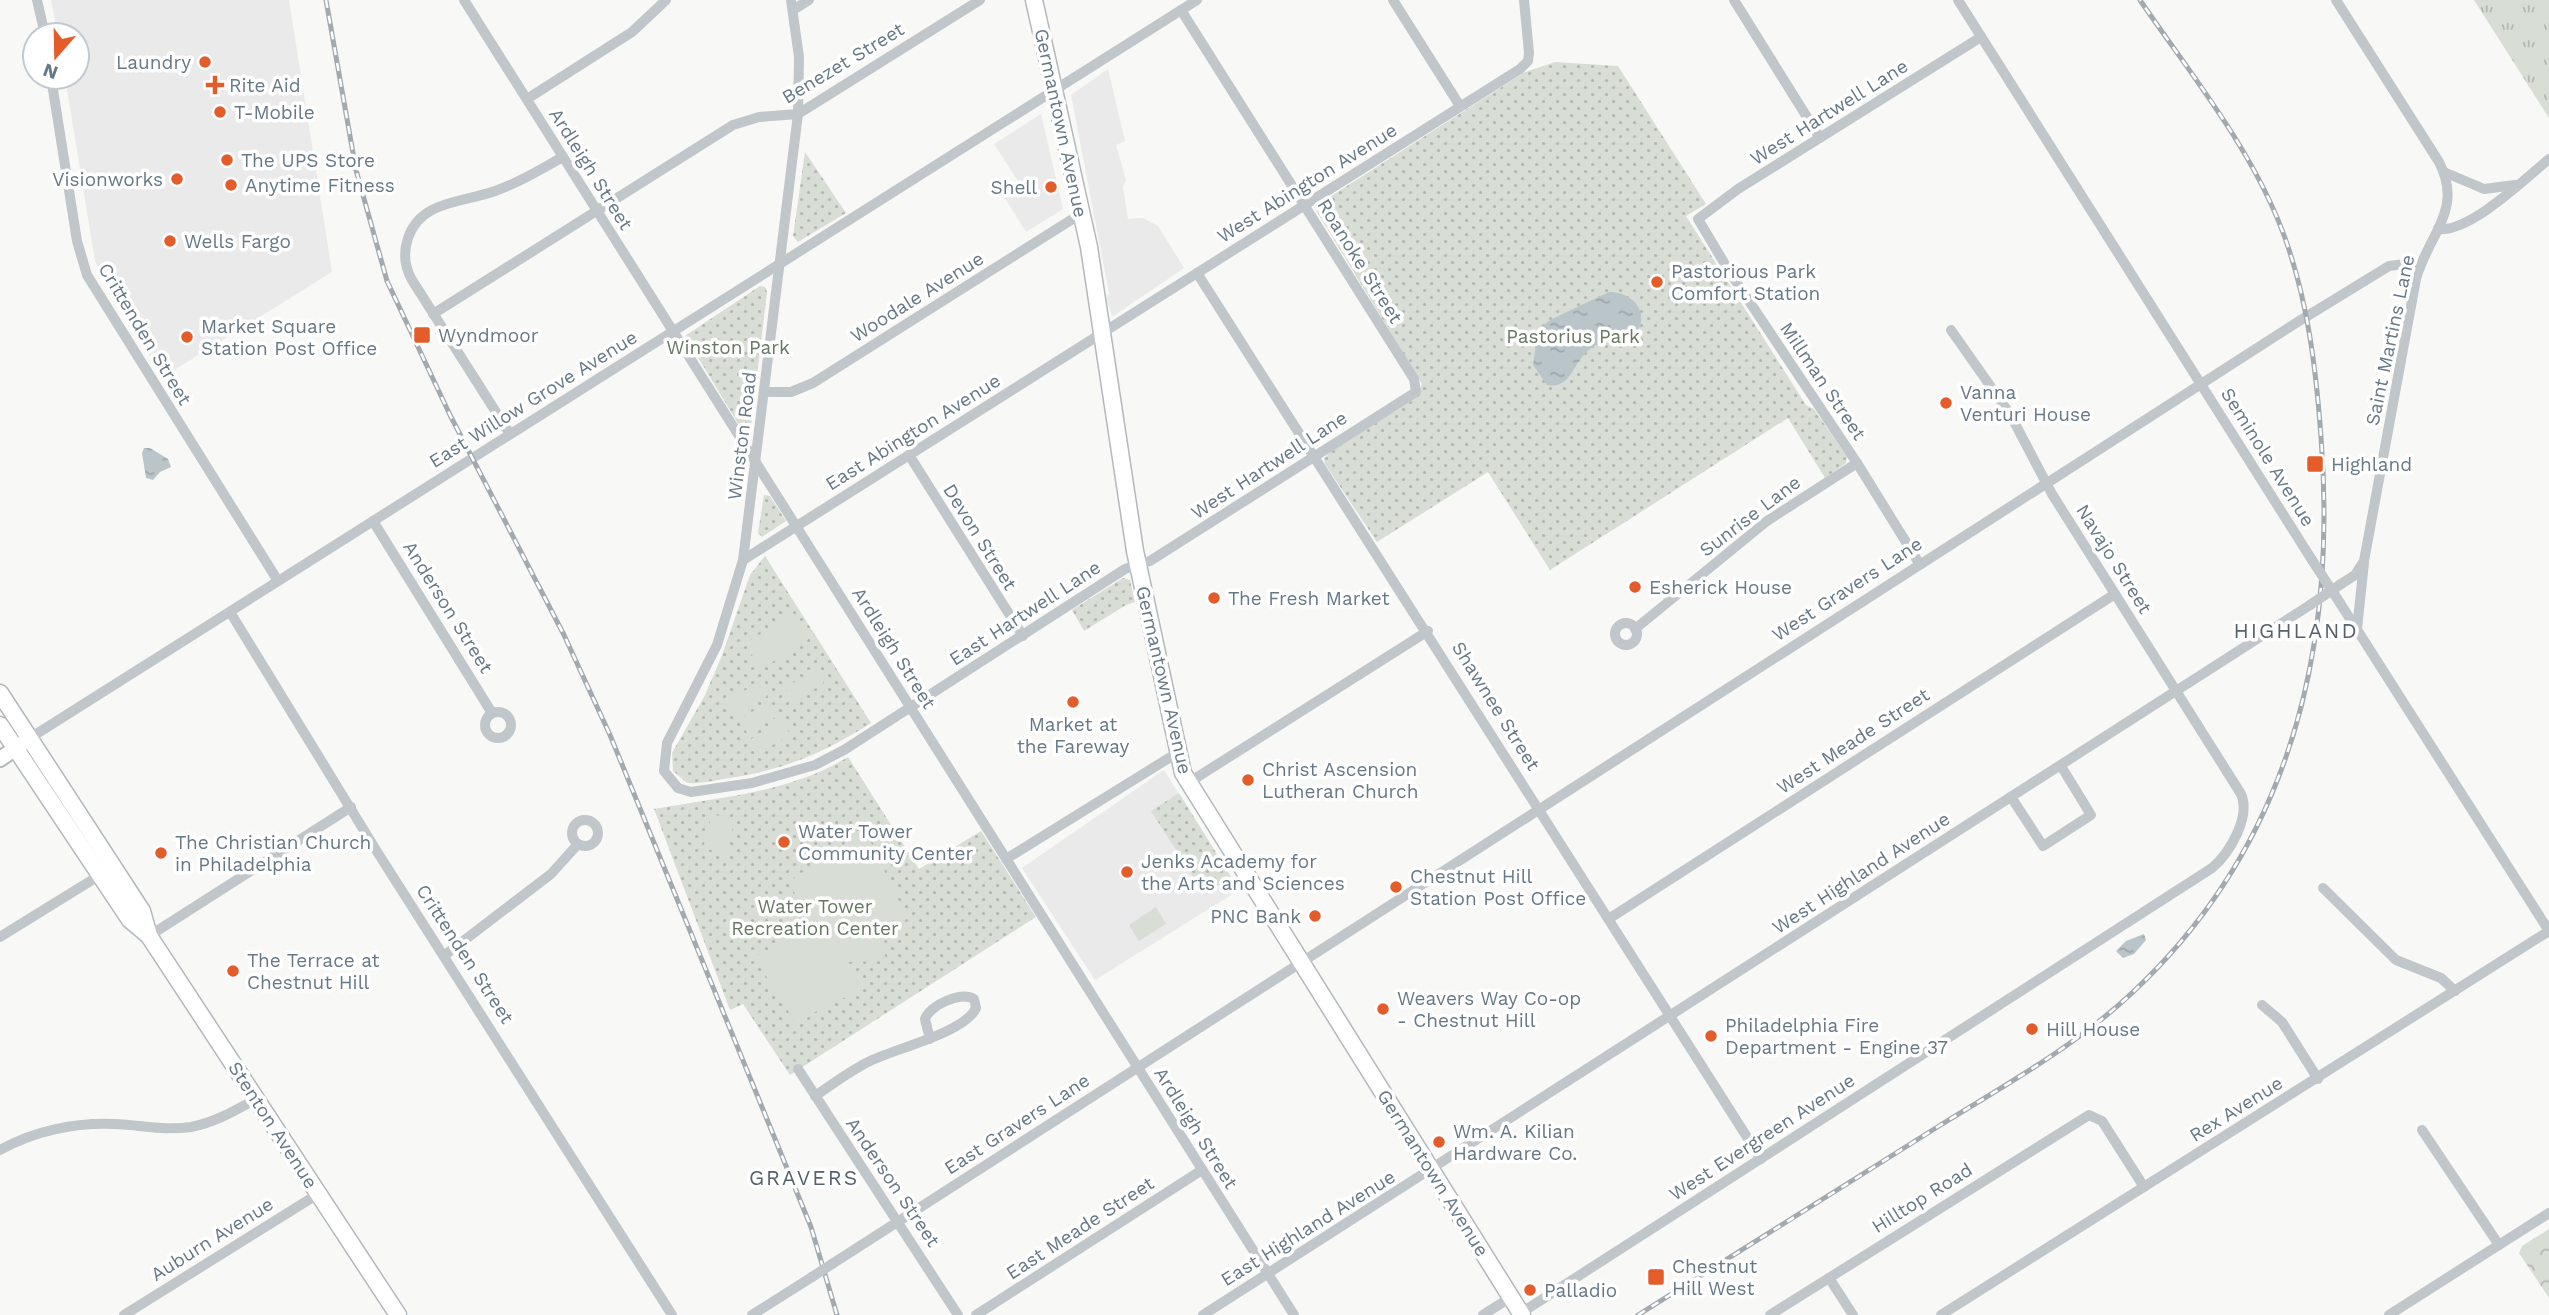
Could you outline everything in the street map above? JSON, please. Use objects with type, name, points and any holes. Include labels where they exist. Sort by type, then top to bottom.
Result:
[{"type":"main road","name":"Germantown Avenue","points":[[1034,0],[1082,213],[1138,565],[1177,753],[1188,783],[1522,1314]]},
{"type":"main road","name":"Stenton Avenue","points":[[0,693],[142,911],[149,936]]},
{"type":"main road","name":"Stenton Avenue","points":[[0,725],[130,920],[149,936],[398,1315]]},
{"type":"street","points":[[37,0],[42,21]]},
{"type":"street","name":"Ardleigh Street","points":[[464,0],[1294,1315]]},
{"type":"street","points":[[527,99],[632,32],[666,0]]},
{"type":"street","points":[[792,5],[809,0]]},
{"type":"street","name":"Benezet Street","points":[[433,314],[733,125],[759,117],[798,114],[979,0]]},
{"type":"street","points":[[1393,0],[1460,106]]},
{"type":"street","name":"West Abington Avenue","points":[[1102,332],[1528,61],[1524,0]]},
{"type":"street","points":[[1734,0],[1820,138]]},
{"type":"street","name":"Seminole Avenue","points":[[1958,0],[2549,931]]},
{"type":"street","name":"Saint Martins Lane","points":[[2336,0],[2444,172],[2448,205],[2420,267],[2364,561],[2357,629]]},
{"type":"street","name":"East Willow Grove Avenue","points":[[30,738],[1188,4]]},
{"type":"street","name":"Roanoke Street","points":[[1188,4],[1304,205],[1414,379],[1417,389]]},
{"type":"street","name":"Winston Road","points":[[667,777],[663,764],[664,749],[717,645],[743,560],[798,114],[799,57],[792,5]]},
{"type":"street","name":"West Hartwell Lane","points":[[1698,219],[1713,205],[1981,37]]},
{"type":"street","name":"Crittenden Street","points":[[53,91],[77,241],[87,275],[278,581]]},
{"type":"street","points":[[510,434],[405,265],[405,250],[416,220],[427,211],[498,190],[563,157]]},
{"type":"street","points":[[2438,229],[2450,230],[2463,224],[2549,159]]},
{"type":"street","points":[[2444,172],[2484,189],[2498,190],[2519,183]]},
{"type":"street","name":"Woodale Avenue","points":[[765,392],[791,392],[813,383],[1082,213]]},
{"type":"street","name":"Millman Street","points":[[1698,219],[1919,563]]},
{"type":"street","name":"West Gravers Lane","points":[[1301,963],[1919,563],[2377,272],[2398,264],[2420,267]]},
{"type":"street","name":"Shawnee Street","points":[[1197,273],[1428,631],[1761,1159]]},
{"type":"street","name":"Navajo Street","points":[[1951,330],[2010,414],[2047,483],[2241,794],[2245,808]]},
{"type":"street","name":"East Abington Avenue","points":[[743,560],[1102,332]]},
{"type":"street","name":"West Hartwell Lane","points":[[1138,565],[1150,561],[1316,458],[1417,389]]},
{"type":"street","name":"Devon Street","points":[[908,455],[1023,636]]},
{"type":"street","name":"Sunrise Lane","points":[[1635,629],[1767,521],[1857,463]]},
{"type":"street","name":"Anderson Street","points":[[373,521],[492,713]]},
{"type":"street","points":[[2332,591],[2354,575],[2364,561]]},
{"type":"street","name":"East Hartwell Lane","points":[[667,777],[678,788],[699,792],[783,775],[835,755],[1125,569],[1138,565]]},
{"type":"street","name":"West Highland Avenue","points":[[1432,1171],[2332,591]]},
{"type":"street","name":"West Meade Street","points":[[1610,918],[2115,594]]},
{"type":"street","name":"Crittenden Street","points":[[230,612],[672,1315]]},
{"type":"street","points":[[1188,783],[1428,631]]},
{"type":"street","points":[[0,759],[30,738]]},
{"type":"street","points":[[1006,859],[1177,753]]},
{"type":"street","points":[[2011,797],[2043,846],[2091,815],[2061,766]]},
{"type":"street","points":[[149,936],[351,807]]},
{"type":"street","name":"West Evergreen Avenue","points":[[1522,1314],[2212,868],[2221,859],[2245,808]]},
{"type":"street","points":[[445,954],[537,885],[578,844]]},
{"type":"street","points":[[0,937],[114,866]]},
{"type":"street","points":[[2323,888],[2396,960],[2441,978],[2455,991]]},
{"type":"street","name":"Rex Avenue","points":[[1941,1315],[2549,931]]},
{"type":"street","name":"East Gravers Lane","points":[[752,1315],[1301,963]]},
{"type":"street","points":[[815,1096],[867,1063],[930,1039],[971,1017],[976,1008],[974,999],[959,996],[929,1011],[925,1019],[930,1039]]},
{"type":"street","points":[[2262,1006],[2282,1022],[2318,1079]]},
{"type":"street","name":"Anderson Street","points":[[798,1069],[958,1315]]},
{"type":"street","points":[[0,1150],[39,1133],[95,1124],[159,1130],[192,1127],[215,1120],[256,1099]]},
{"type":"street","name":"Hilltop Road","points":[[1770,1315],[2073,1124],[2094,1115],[2102,1121],[2144,1187]]},
{"type":"street","points":[[2422,1130],[2499,1245]]},
{"type":"street","name":"East Meade Street","points":[[976,1315],[1202,1170]]},
{"type":"street","name":"East Highland Avenue","points":[[1203,1315],[1432,1171]]},
{"type":"street","name":"Auburn Avenue","points":[[124,1315],[318,1194]]},
{"type":"street","points":[[2389,1315],[2549,1213]]},
{"type":"street","points":[[1829,1278],[1853,1315]]},
{"type":"street","points":[[1483,1315],[1511,1297]]},
{"type":"shaded area","points":[[51,0],[289,0],[332,272],[163,377],[110,292],[95,261],[67,91],[91,91],[91,21],[55,21]]},
{"type":"shaded area","points":[[1108,69],[1125,141],[1116,145],[1126,180],[1123,187],[1128,219],[1143,218],[1158,226],[1184,268],[1112,317],[1106,297],[1109,293],[1071,95]]},
{"type":"shaded area","points":[[1041,114],[1063,209],[1026,232],[1003,195],[1020,184],[994,144]]},
{"type":"shaded area","name":"Jenks Academy for the Arts and Sciences","points":[[1164,770],[1239,890],[1095,980],[1022,868]]},
{"type":"green space","points":[[2474,0],[2549,0],[2549,118]]},
{"type":"green space","name":"Pastorius Park","points":[[1555,62],[1618,66],[1706,204],[1686,216],[1806,405],[1814,409],[1847,457],[1846,463],[1825,478],[1788,418],[1550,570],[1488,472],[1377,542],[1325,464],[1324,458],[1416,398],[1422,384],[1314,207],[1525,72]]},
{"type":"green space","points":[[805,152],[846,213],[798,242],[793,236]]},
{"type":"green space","name":"Winston Park","points":[[760,286],[765,287],[767,292],[751,426],[747,431],[739,425],[685,336]]},
{"type":"green space","points":[[764,495],[770,496],[786,521],[762,537],[758,533]]},
{"type":"green space","points":[[765,556],[871,723],[837,743],[787,765],[750,774],[687,783],[673,771],[672,753],[704,697],[721,658],[750,575]]},
{"type":"green space","points":[[1123,578],[1130,580],[1135,602],[1084,631],[1072,610]]},
{"type":"green space","points":[[792,614],[808,640],[761,669],[745,644]]},
{"type":"green space","points":[[815,669],[824,683],[794,702],[785,688]]},
{"type":"green space","points":[[758,682],[767,696],[737,715],[728,701]]},
{"type":"green space","points":[[770,701],[779,715],[748,734],[739,720]]},
{"type":"green space","points":[[782,720],[790,734],[760,753],[751,739]]},
{"type":"green space","name":"Water Tower Recreation Center","points":[[848,757],[919,869],[981,831],[1036,917],[790,1075],[743,1004],[730,1010],[654,809],[778,786],[802,779]]},
{"type":"green space","points":[[1179,793],[1231,877],[1205,895],[1151,811]]},
{"type":"green space","points":[[712,814],[735,820],[726,854],[703,848]]},
{"type":"green space","points":[[865,830],[905,914],[884,926],[885,961],[848,962],[862,989],[795,1022],[754,957],[783,942],[782,900],[798,899],[788,882]]},
{"type":"green space","points":[[1156,907],[1166,924],[1139,941],[1129,925]]},
{"type":"green space","points":[[2549,1229],[2549,1298],[2519,1253],[2522,1246]]},
{"type":"water","points":[[1609,292],[1628,297],[1640,309],[1640,325],[1636,333],[1628,341],[1608,341],[1595,346],[1585,353],[1566,380],[1558,385],[1547,385],[1533,365],[1538,329],[1552,319]]},
{"type":"water","points":[[144,448],[150,448],[168,459],[171,467],[160,472],[153,480],[146,478],[142,453]]},
{"type":"water","points":[[2144,934],[2146,940],[2134,954],[2123,958],[2116,951],[2126,941]]},
{"type":"railway","points":[[326,0],[356,170],[387,281],[450,415],[564,635],[610,735],[811,1227],[837,1315]]},
{"type":"railway","points":[[1638,1315],[2039,1064],[2111,1012],[2187,934],[2231,872],[2266,806],[2292,737],[2310,665],[2321,591],[2324,515],[2321,437],[2310,336],[2293,262],[2272,206],[2220,114],[2140,0]]},
{"type":"place","name":"Laundry","points":[[205,62]]},
{"type":"place","name":"Rite Aid","points":[[215,85]]},
{"type":"place","name":"T-Mobile","points":[[220,112]]},
{"type":"place","name":"The UPS Store","points":[[227,160]]},
{"type":"place","name":"Visionworks","points":[[177,179]]},
{"type":"place","name":"Anytime Fitness","points":[[231,185]]},
{"type":"place","name":"Shell","points":[[1051,187]]},
{"type":"place","name":"Wells Fargo","points":[[170,241]]},
{"type":"place","name":"Pastorious Park Comfort Station","points":[[1657,282]]},
{"type":"place","name":"Wyndmoor","points":[[422,335]]},
{"type":"place","name":"Market Square Station Post Office","points":[[187,337]]},
{"type":"place","name":"Vanna Venturi House","points":[[1946,403]]},
{"type":"place","name":"Highland","points":[[2315,464]]},
{"type":"place","name":"Esherick House","points":[[1635,587]]},
{"type":"place","name":"The Fresh Market","points":[[1214,598]]},
{"type":"place","name":"Market at the Fareway","points":[[1073,702]]},
{"type":"place","name":"Christ Ascension Lutheran Church","points":[[1248,780]]},
{"type":"place","name":"Water Tower Community Center","points":[[784,842]]},
{"type":"place","name":"The Christian Church in Philadelphia","points":[[161,853]]},
{"type":"place","name":"Jenks Academy for the Arts and Sciences","points":[[1127,872]]},
{"type":"place","name":"Chestnut Hill Station Post Office","points":[[1396,887]]},
{"type":"place","name":"PNC Bank","points":[[1315,916]]},
{"type":"place","name":"The Terrace at Chestnut Hill","points":[[233,971]]},
{"type":"place","name":"Weavers Way Co‑op - Chestnut Hill","points":[[1383,1009]]},
{"type":"place","name":"Hill House","points":[[2032,1029]]},
{"type":"place","name":"Philadelphia Fire Department - Engine 37","points":[[1711,1036]]},
{"type":"place","name":"Wm. A. Kilian Hardware Co.","points":[[1439,1142]]},
{"type":"place","name":"Chestnut Hill West","points":[[1656,1277]]},
{"type":"place","name":"Palladio","points":[[1530,1290]]},
{"type":"district","name":"HIGHLAND","points":[[2296,630]]},
{"type":"district","name":"GRAVERS","points":[[804,1177]]}]
